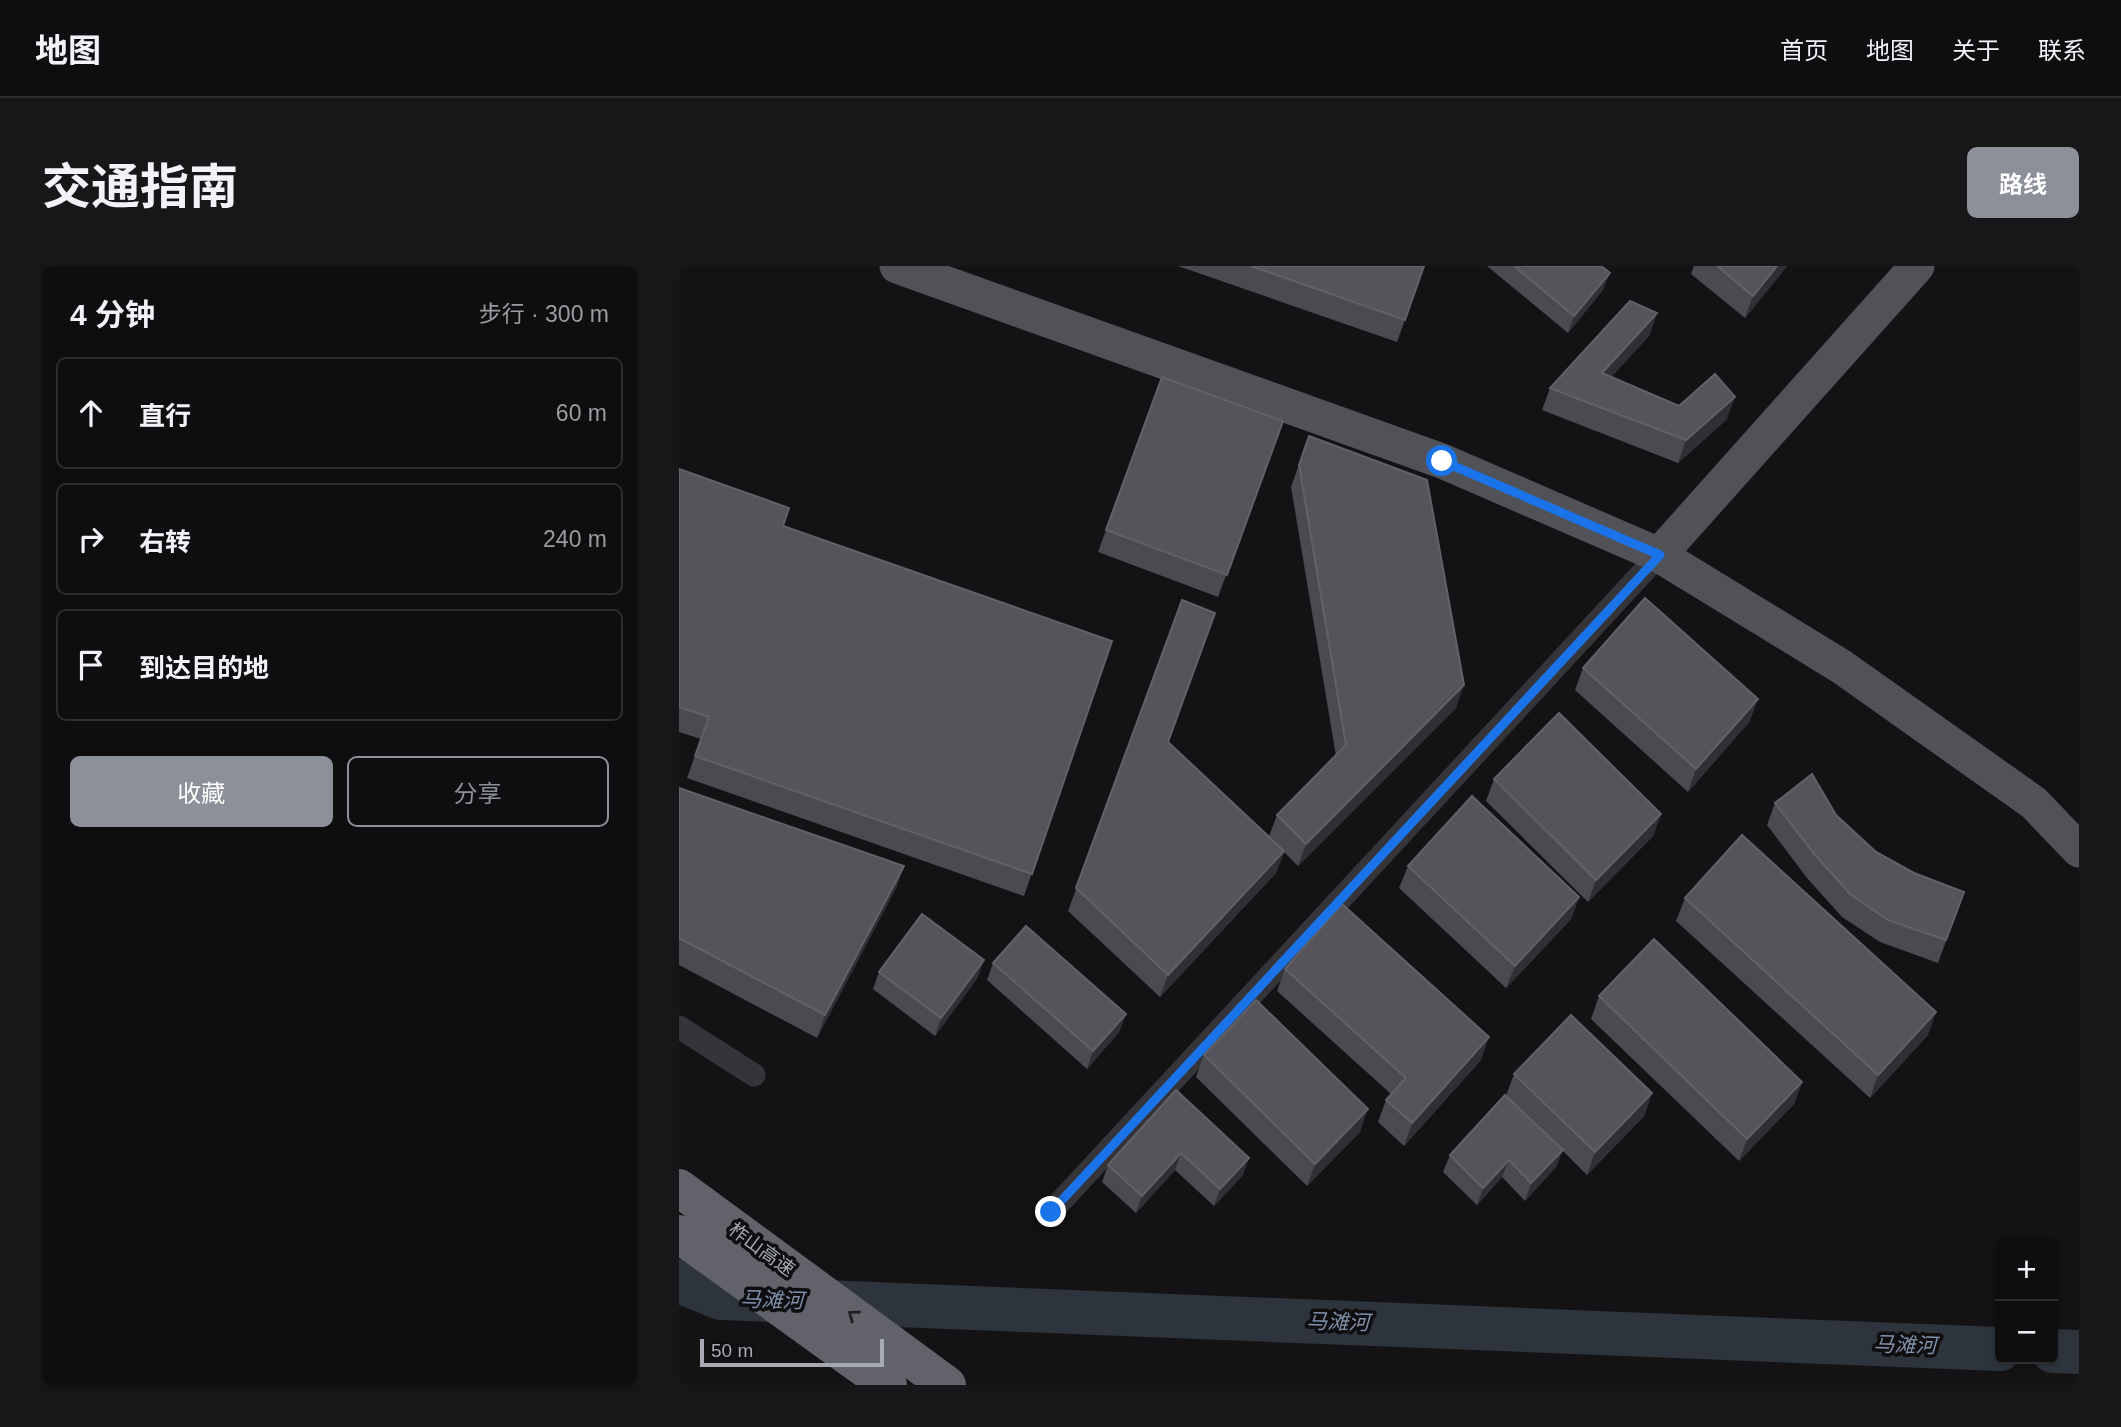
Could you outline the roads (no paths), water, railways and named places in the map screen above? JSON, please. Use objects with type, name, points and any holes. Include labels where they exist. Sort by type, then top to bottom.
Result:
[{"type":"highway","name":"柞山高速","points":[[679,1188],[947,1385]]},
{"type":"highway","name":"柞山高速","points":[[679,1234],[888,1385]]},
{"type":"main road","points":[[897,266],[1442,461],[1660,555],[1853,675],[2034,803],[2079,850]]},
{"type":"main road","points":[[1660,555],[1917,266]]},
{"type":"street","points":[[1051,1212],[1660,555]]},
{"type":"street","points":[[679,1027],[754,1075]]},
{"type":"waterway","name":"马滩河","points":[[679,1281],[721,1298],[1995,1349]]},
{"type":"waterway","name":"马滩河","points":[[2058,1351],[2079,1352]]}]
